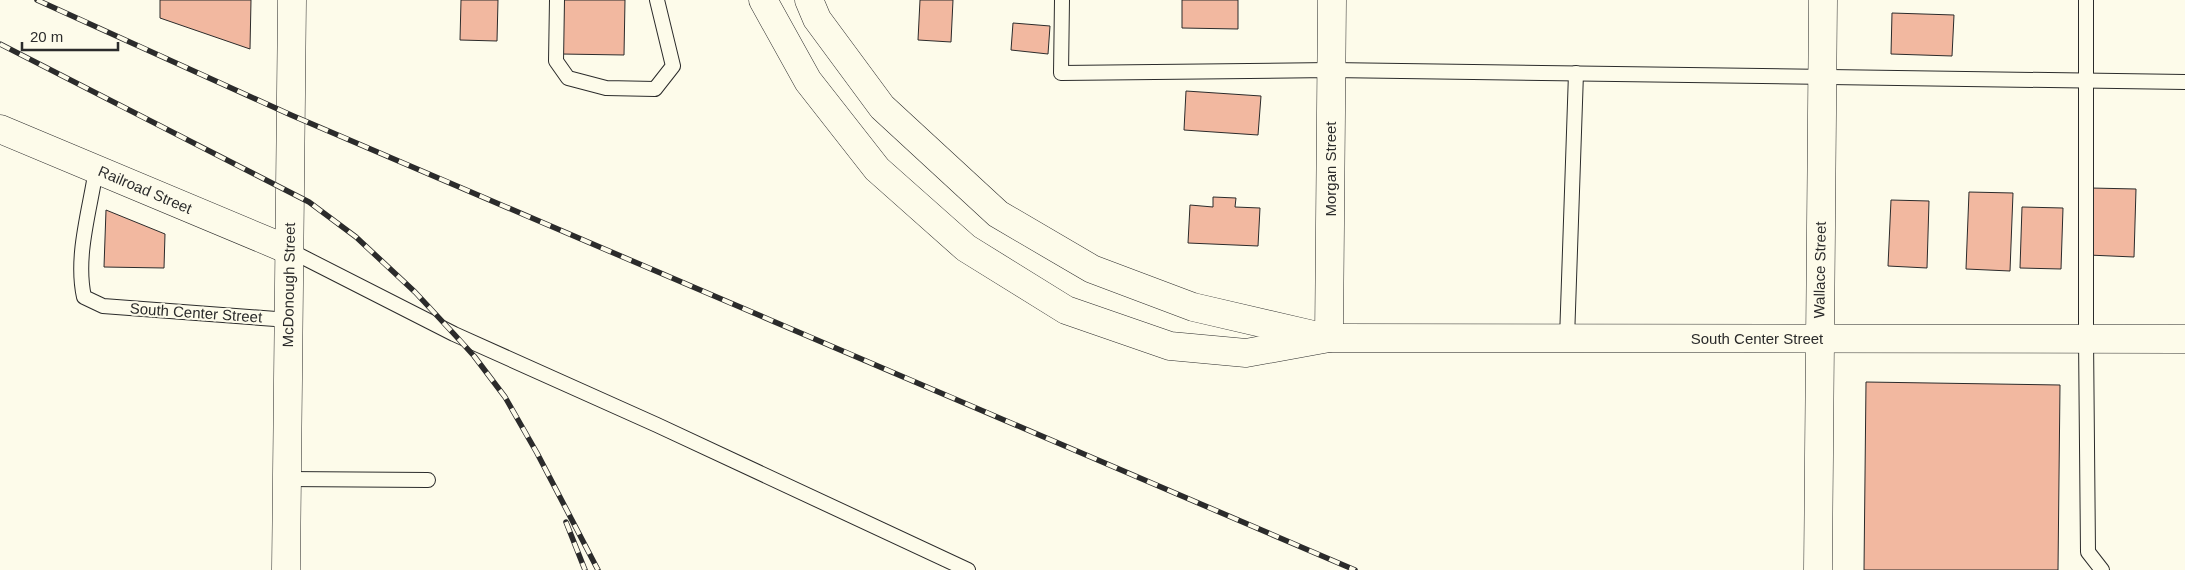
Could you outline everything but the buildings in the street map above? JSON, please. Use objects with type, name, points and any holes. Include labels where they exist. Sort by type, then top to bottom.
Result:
[{"type":"street","name":"McDonough Street","points":[[286,570],[292,0]]},
{"type":"street","points":[[762,0],[808,81],[876,169],[966,248],[1066,310],[1170,346],[1246,353],[1329,338]]},
{"type":"street","points":[[809,0],[817,19],[882,107],[998,214],[1092,269],[1147,290],[1193,307],[1329,338]]},
{"type":"street","name":"Morgan Street","points":[[1329,338],[1332,0]]},
{"type":"street","name":"Wallace Street","points":[[1818,570],[1823,0]]},
{"type":"street","name":"Railroad Street","points":[[0,129],[289,250]]},
{"type":"street","name":"South Center Street","points":[[1329,338],[2185,338]]},
{"type":"lane","points":[[556,0],[556,61],[568,78],[606,88],[655,89],[673,66],[657,0]]},
{"type":"lane","points":[[1062,0],[1061,73],[1331,70],[2185,82]]},
{"type":"lane","points":[[2086,0],[2088,552],[2102,570]]},
{"type":"lane","points":[[1567,339],[1576,73]]},
{"type":"lane","name":"South Center Street","points":[[96,169],[82,253],[84,297],[103,306],[288,320]]},
{"type":"lane","points":[[289,250],[454,334],[657,425],[968,570]]},
{"type":"lane","points":[[286,479],[428,480]]},
{"type":"railway","points":[[37,0],[291,115],[1355,570]]},
{"type":"railway","points":[[0,44],[309,202],[356,237],[415,292],[474,356],[505,397],[537,453],[598,570]]},
{"type":"railway","points":[[566,522],[585,570]]}]
